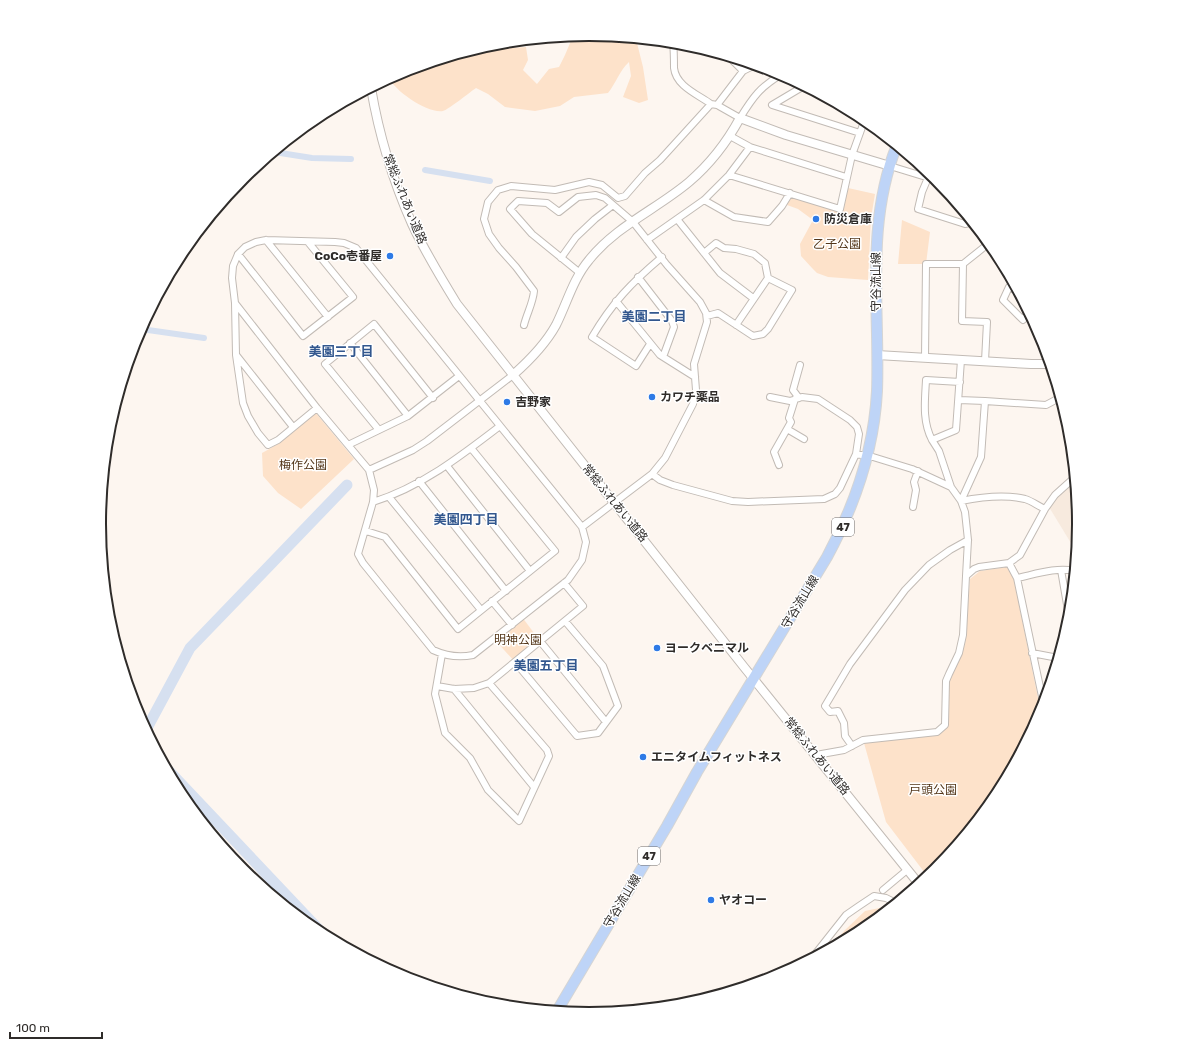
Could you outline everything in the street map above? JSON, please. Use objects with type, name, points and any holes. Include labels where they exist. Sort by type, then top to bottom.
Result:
[{"type":"main road","name":"守谷流山線","points":[[560,1006],[667,826],[697,772],[827,557],[841,531],[858,488],[868,456],[876,405],[876,246],[880,207],[895,150]]},
{"type":"street","points":[[673,48],[674,68],[680,83],[686,88],[740,118],[786,135],[890,166],[921,173]]},
{"type":"street","points":[[736,64],[743,71]]},
{"type":"street","points":[[524,324],[527,312],[533,300],[534,292],[489,234],[484,219],[488,202],[498,190],[511,186],[555,190],[589,182],[602,185],[618,198],[625,196],[645,173],[660,160],[714,104],[743,71],[748,68]]},
{"type":"street","points":[[369,470],[414,450],[513,375],[535,354],[551,333],[580,273],[588,260],[612,236],[689,182],[710,161],[730,136],[752,98],[762,87],[775,78]]},
{"type":"street","points":[[799,89],[772,105],[860,132]]},
{"type":"street","name":"常総ふれあい道路","points":[[372,93],[374,108],[390,165],[413,225],[431,262],[457,304],[754,679],[916,880]]},
{"type":"street","points":[[729,175],[840,209],[846,177],[863,125]]},
{"type":"street","points":[[730,136],[750,147],[846,177]]},
{"type":"street","points":[[647,240],[704,200],[729,175],[750,147]]},
{"type":"street","points":[[927,179],[922,192],[918,209],[965,224],[967,223]]},
{"type":"street","points":[[704,200],[734,217],[768,222],[782,206],[790,193]]},
{"type":"street","points":[[580,273],[532,234],[510,209],[518,201],[547,203],[559,212],[578,197],[596,195],[605,198],[633,222],[700,302],[707,316],[707,322],[694,364],[696,390],[693,404],[674,443],[665,458],[652,474],[582,527]]},
{"type":"street","points":[[561,258],[576,238],[594,219],[613,205]]},
{"type":"street","points":[[676,219],[720,273],[753,298]]},
{"type":"street","points":[[266,240],[328,317]]},
{"type":"street","points":[[235,303],[317,408],[369,470],[374,490],[373,502],[366,531],[358,554],[363,563],[433,650],[442,654],[455,656],[473,655],[564,583],[582,560],[586,542],[582,527],[356,248],[339,242],[266,240],[256,242],[245,247],[238,254],[233,266],[232,278],[235,303],[236,355],[243,403],[258,434],[268,445],[278,440],[317,408]]},
{"type":"street","points":[[238,254],[303,336],[353,297],[308,242]]},
{"type":"street","points":[[704,253],[716,243],[724,248],[736,249],[754,254],[765,263],[768,278],[736,325]]},
{"type":"street","points":[[925,358],[926,264],[963,264],[985,248]]},
{"type":"street","points":[[650,344],[636,366],[592,337],[603,318],[616,301],[638,277],[662,258]]},
{"type":"street","points":[[963,264],[962,321],[987,322],[985,361]]},
{"type":"street","points":[[638,277],[672,321],[674,327],[663,357]]},
{"type":"street","points":[[707,316],[718,313],[753,336],[763,334],[768,329],[792,290],[768,278]]},
{"type":"street","points":[[1011,288],[1009,287],[1003,300],[1023,320],[1026,316]]},
{"type":"street","points":[[616,301],[650,344],[663,357],[695,377]]},
{"type":"street","points":[[379,430],[325,364],[374,324],[433,398]]},
{"type":"street","points":[[350,343],[408,416]]},
{"type":"street","points":[[236,355],[293,427]]},
{"type":"street","points":[[877,355],[1045,364]]},
{"type":"street","points":[[932,440],[956,430],[961,360]]},
{"type":"street","points":[[779,465],[774,452],[791,422],[789,418],[797,398],[793,390],[800,365]]},
{"type":"street","points":[[348,445],[408,416],[433,398],[459,376]]},
{"type":"street","points":[[816,755],[844,750],[863,740],[937,732],[945,725],[946,681],[959,653],[963,635],[968,540],[965,512],[961,501],[951,487],[939,451],[927,430],[925,416],[926,380],[960,382]]},
{"type":"street","points":[[652,474],[660,480],[674,485],[732,501],[748,502],[824,499],[835,494],[840,488],[856,454],[859,434],[858,427],[818,399],[797,398],[790,400],[770,397]]},
{"type":"street","points":[[959,400],[1046,405],[1056,400]]},
{"type":"street","points":[[961,501],[981,457],[985,401]]},
{"type":"street","points":[[373,502],[389,497],[447,466],[500,426]]},
{"type":"street","points":[[787,429],[804,439]]},
{"type":"street","points":[[366,531],[385,537],[458,629],[555,551],[471,448]]},
{"type":"street","points":[[856,454],[868,456],[918,471],[951,487]]},
{"type":"street","points":[[447,466],[530,571]]},
{"type":"street","points":[[913,507],[916,490],[914,482],[918,471]]},
{"type":"street","points":[[419,481],[506,591]]},
{"type":"street","points":[[966,576],[974,569],[979,567],[1009,563],[1020,555],[1045,509],[1056,495],[1070,482]]},
{"type":"street","points":[[389,497],[481,610]]},
{"type":"street","points":[[961,501],[979,498],[1025,499],[1045,509]]},
{"type":"street","points":[[852,746],[845,736],[844,723],[838,712],[830,712],[825,706],[850,664],[905,590],[929,565],[950,550],[968,540]]},
{"type":"street","points":[[1009,563],[1017,578],[1032,653],[1042,692]]},
{"type":"street","points":[[1017,578],[1061,570],[1070,571]]},
{"type":"street","points":[[1061,570],[1066,597]]},
{"type":"street","points":[[437,686],[454,689],[474,688],[489,683],[516,662],[583,606],[564,583]]},
{"type":"street","points":[[492,601],[512,625]]},
{"type":"street","points":[[516,662],[577,736],[598,733],[618,706],[603,666],[565,621]]},
{"type":"street","points":[[540,641],[606,722]]},
{"type":"street","points":[[1032,653],[1054,657]]},
{"type":"street","points":[[442,654],[435,694],[445,732],[470,758],[488,790],[519,820],[549,756],[547,750],[489,683]]},
{"type":"street","points":[[454,689],[534,787]]},
{"type":"street","points":[[883,890],[907,870]]},
{"type":"street","points":[[820,948],[846,915],[874,896],[886,898],[891,901]]},
{"type":"shaded area","points":[[1070,484],[1071,544],[1049,507]]},
{"type":"green space","points":[[571,42],[637,44],[643,67],[648,100],[639,103],[623,97],[631,76],[629,62],[608,93],[574,97],[560,106],[535,111],[505,107],[488,94],[476,88],[446,110],[437,111],[421,105],[405,95],[393,84],[464,57],[505,48],[526,47],[528,60],[523,70],[537,84],[549,69],[559,67]]},
{"type":"green space","name":"乙子公園","points":[[848,188],[875,194],[871,218],[868,280],[828,277],[817,273],[801,256],[800,244],[813,220],[798,209],[787,205],[791,197],[843,212]]},
{"type":"green space","points":[[902,220],[930,232],[926,264],[898,264]]},
{"type":"green space","name":"梅作公園","points":[[315,412],[354,459],[301,509],[278,493],[263,476],[262,453],[290,435]]},
{"type":"green space","name":"戸頭公園","points":[[1007,567],[1014,580],[1039,702],[1023,738],[1008,766],[991,792],[973,818],[924,872],[886,822],[864,743],[945,729],[948,716],[949,680],[965,644],[970,579],[980,571]]},
{"type":"green space","name":"明神公園","points":[[522,617],[540,641],[515,662],[494,639]]},
{"type":"green space","points":[[884,907],[858,926],[839,937],[845,930],[865,911]]},
{"type":"waterway","points":[[281,153],[312,158],[351,159]]},
{"type":"waterway","points":[[425,170],[490,181]]},
{"type":"waterway","points":[[147,330],[204,338]]},
{"type":"waterway","points":[[149,723],[190,648],[347,485]]},
{"type":"waterway","points":[[186,789],[303,913]]},
{"type":"place","name":"防災倉庫","points":[[816,219]]},
{"type":"place","name":"CoCo壱番屋","points":[[390,256]]},
{"type":"place","name":"カワチ薬品","points":[[652,397]]},
{"type":"place","name":"吉野家","points":[[507,402]]},
{"type":"place","name":"ヨークベニマル","points":[[657,648]]},
{"type":"place","name":"エニタイムフィットネス","points":[[643,757]]},
{"type":"place","name":"ヤオコー","points":[[711,900]]},
{"type":"district","name":"美園二丁目","points":[[654,316]]},
{"type":"district","name":"美園三丁目","points":[[341,351]]},
{"type":"district","name":"美園四丁目","points":[[466,519]]},
{"type":"district","name":"美園五丁目","points":[[546,665]]}]
